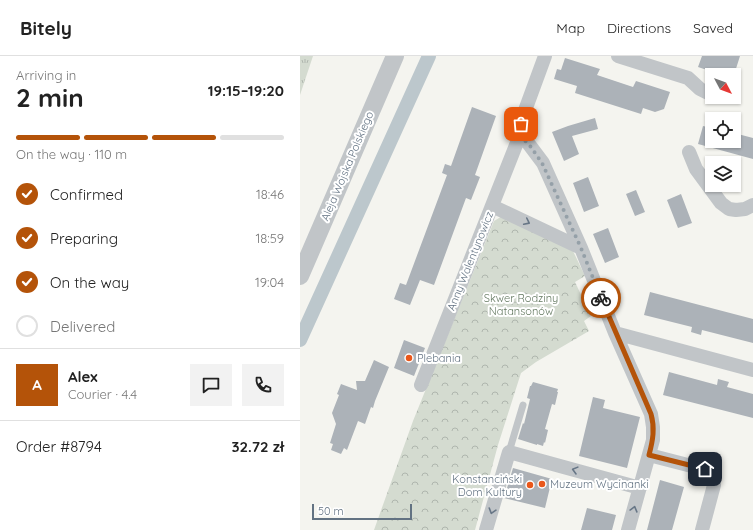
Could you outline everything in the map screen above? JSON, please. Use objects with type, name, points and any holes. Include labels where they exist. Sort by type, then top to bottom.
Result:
[{"type":"street","name":"Aleja Wojska Polskiego","points":[[300,276],[395,56]]},
{"type":"street","name":"Anny Walentynowicz","points":[[421,385],[492,206],[545,56]]},
{"type":"street","points":[[618,56],[688,78],[705,92]]},
{"type":"street","points":[[518,136],[528,143],[542,163],[581,248],[651,414],[654,433],[628,530]]},
{"type":"street","points":[[689,152],[696,168],[721,204],[729,209],[736,210],[745,209],[753,205]]},
{"type":"street","points":[[492,206],[581,248]]},
{"type":"street","points":[[616,333],[753,370]]},
{"type":"street","points":[[486,530],[509,452],[640,488]]},
{"type":"street","points":[[649,455],[711,471],[714,476],[714,485],[702,530]]},
{"type":"lane","points":[[509,452],[523,405]]},
{"type":"green space","points":[[300,56],[313,56],[300,95]]},
{"type":"green space","name":"Skwer Rodziny Natansonów","points":[[504,215],[573,251],[585,276],[575,282],[591,316],[584,321],[589,331],[536,362],[521,373],[498,445],[475,530],[374,530],[413,421],[494,221]]},
{"type":"building","points":[[702,56],[740,56],[736,68],[705,68],[705,69],[698,67]]},
{"type":"building","points":[[565,58],[600,69],[597,75],[633,87],[636,81],[670,92],[664,109],[655,112],[643,108],[641,114],[575,93],[577,86],[554,79],[557,69],[561,70]]},
{"type":"building","points":[[472,107],[496,116],[475,175],[480,177],[471,200],[466,198],[434,285],[420,280],[410,305],[394,299],[400,283],[406,285],[447,175],[442,173],[445,164],[451,166]]},
{"type":"building","points":[[595,118],[598,129],[572,136],[579,154],[564,161],[552,132]]},
{"type":"building","points":[[703,126],[705,126],[705,146],[698,144]]},
{"type":"building","points":[[741,135],[753,138],[753,159],[713,148],[741,148]]},
{"type":"building","points":[[588,177],[599,206],[584,212],[573,183]]},
{"type":"building","points":[[636,190],[645,212],[635,216],[626,194]]},
{"type":"building","points":[[681,194],[692,223],[678,228],[667,200]]},
{"type":"building","points":[[608,228],[619,257],[605,263],[593,234]]},
{"type":"building","points":[[650,292],[753,319],[753,343],[702,330],[701,335],[691,332],[692,327],[644,315]]},
{"type":"building","name":"Plebania","points":[[404,340],[425,348],[414,376],[394,368]]},
{"type":"building","points":[[374,360],[389,367],[373,408],[371,407],[365,424],[358,421],[347,450],[344,448],[341,454],[331,450],[333,444],[330,443],[336,424],[332,413],[339,395],[337,394],[341,384],[357,390],[356,381],[365,381]]},
{"type":"building","points":[[669,372],[717,385],[718,379],[729,382],[727,387],[753,394],[753,418],[663,395]]},
{"type":"building","points":[[533,382],[558,389],[555,405],[552,404],[545,429],[548,430],[543,446],[518,439],[523,423],[524,424],[530,399],[527,398],[530,386]]},
{"type":"building","points":[[593,397],[605,400],[603,408],[640,417],[627,468],[579,456]]},
{"type":"building","points":[[513,468],[552,479],[545,508],[504,498]]},
{"type":"building","points":[[660,480],[684,487],[672,530],[647,530]]},
{"type":"building","points":[[587,508],[616,515],[612,530],[581,530]]},
{"type":"waterway","points":[[300,340],[429,56]]},
{"type":"way so far","points":[[521,124],[518,136],[528,143],[542,163],[581,248],[601,298]]},
{"type":"place","name":"Plebania","points":[[409,358]]},
{"type":"place","name":"Muzeum Wycinanki","points":[[542,484]]},
{"type":"place","name":"Konstanciński Dom Kultury","points":[[530,485]]},
{"type":"route","points":[[601,298],[651,414],[654,433],[649,455],[705,469]]}]
